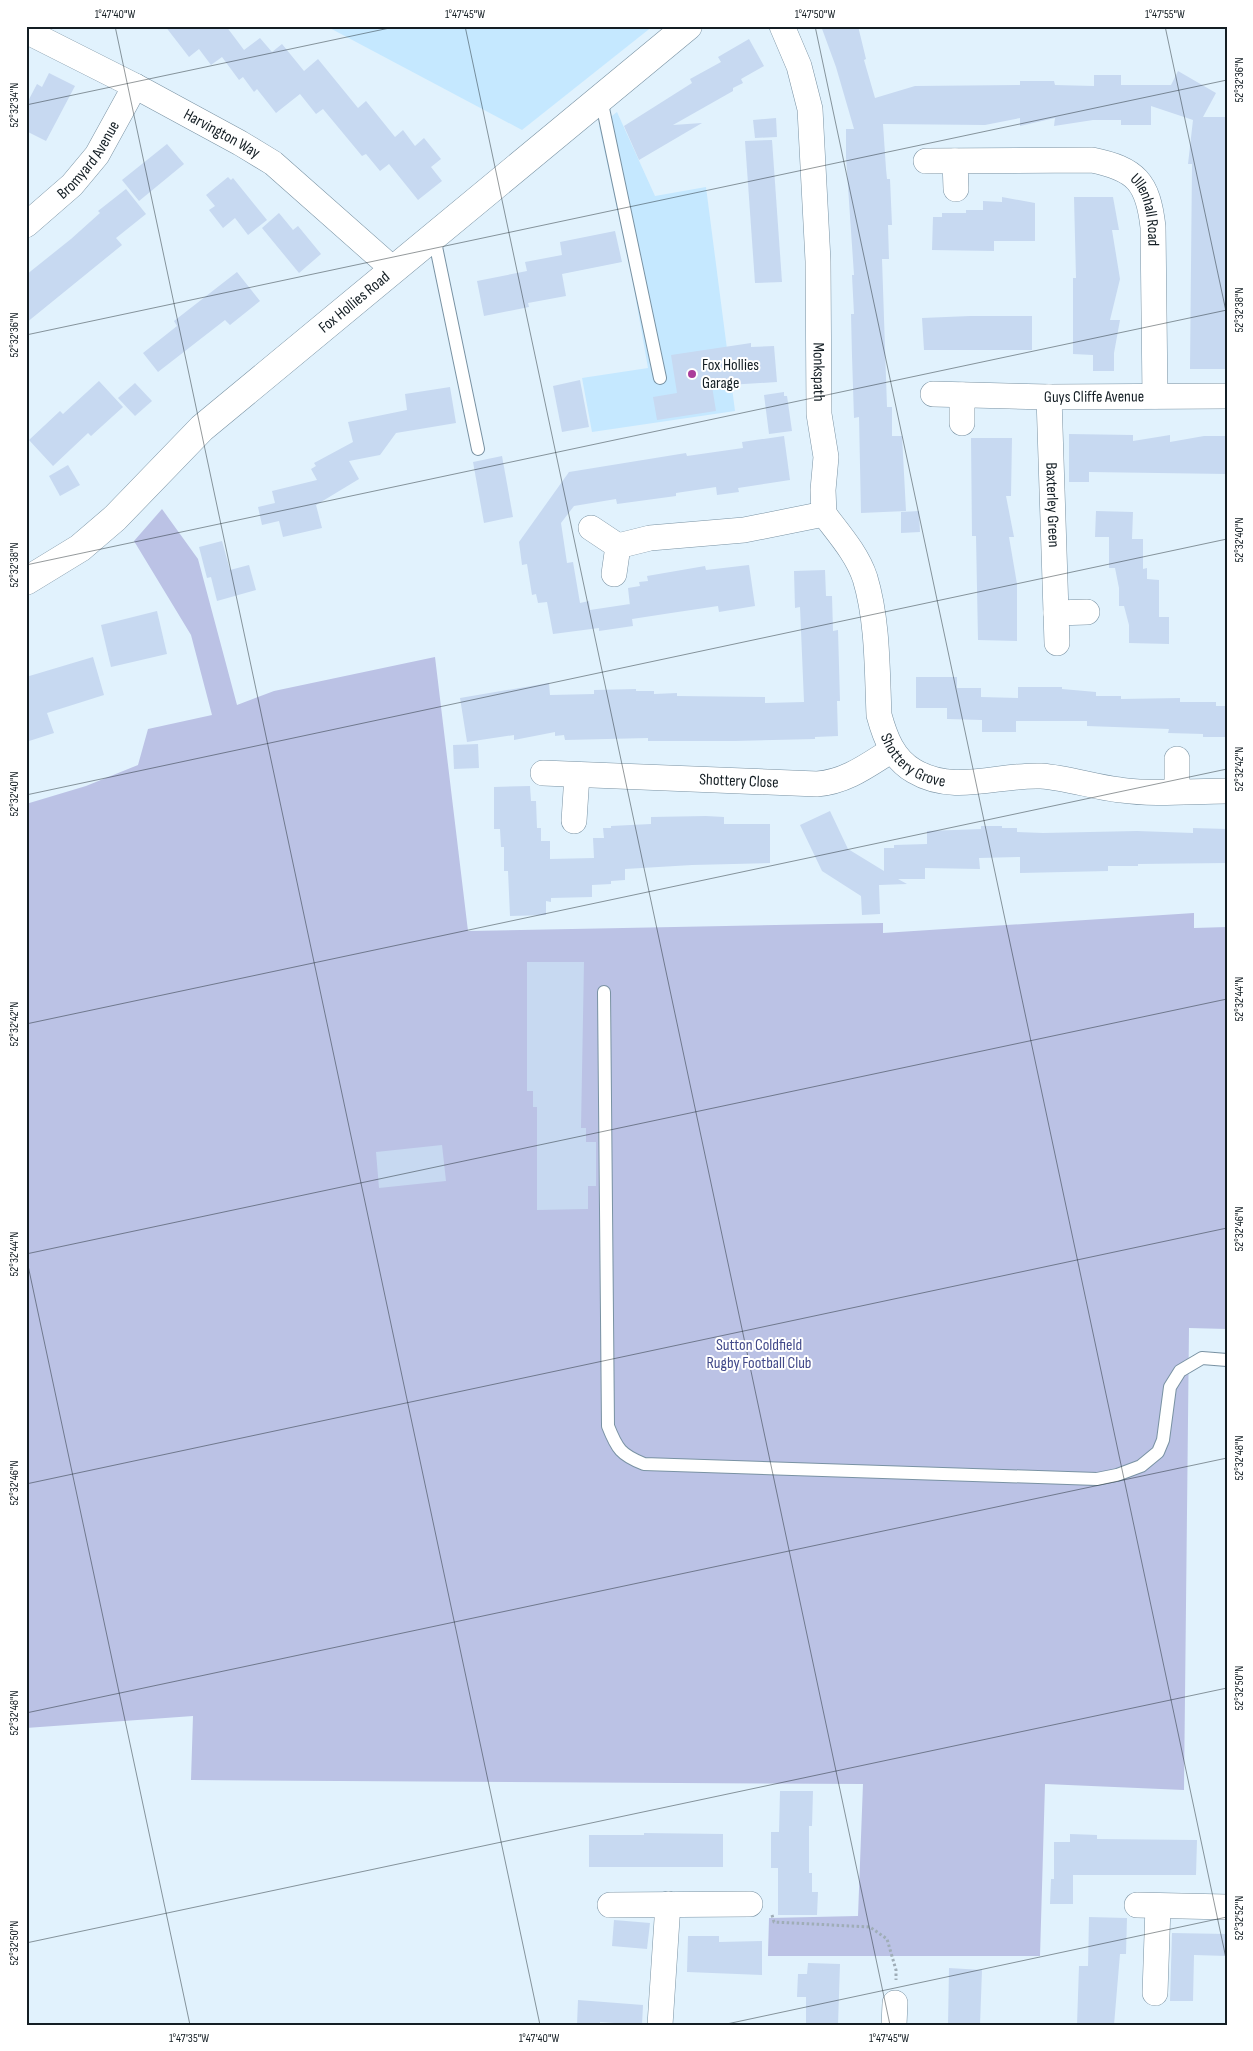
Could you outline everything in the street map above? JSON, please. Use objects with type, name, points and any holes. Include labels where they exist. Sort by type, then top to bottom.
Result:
[{"type":"street","name":"Fox Hollies Road","points":[[26,582],[80,548],[108,524],[202,428],[688,26]]},
{"type":"street","name":"Monkspath","points":[[782,26],[799,66],[810,109],[818,261],[819,414],[826,457],[822,490],[824,514]]},
{"type":"street","name":"Harvington Way","points":[[26,31],[135,86],[240,143],[273,164],[394,270]]},
{"type":"street","name":"Bromyard Avenue","points":[[27,223],[72,185],[96,155],[135,86]]},
{"type":"street","name":"Ullenhall Road","points":[[926,161],[1092,160],[1115,165],[1132,176],[1145,190],[1150,206],[1153,227],[1155,396]]},
{"type":"street","points":[[956,161],[956,189]]},
{"type":"street","name":"Guys Cliffe Avenue","points":[[933,394],[1049,397],[1227,396]]},
{"type":"street","points":[[962,395],[962,423]]},
{"type":"street","name":"Baxterley Green","points":[[1049,397],[1057,643]]},
{"type":"street","points":[[591,528],[618,546],[676,535],[744,530],[824,514]]},
{"type":"street","name":"Shottery Grove","points":[[824,514],[849,547],[864,577],[872,608],[879,715],[892,750],[902,762],[915,772],[940,782],[966,783],[1039,776],[1120,790],[1227,790]]},
{"type":"street","points":[[614,574],[618,546]]},
{"type":"street","points":[[1056,613],[1087,612]]},
{"type":"street","name":"Shottery Close","points":[[543,773],[825,784],[855,774],[892,750]]},
{"type":"street","points":[[1177,758],[1177,791]]},
{"type":"street","points":[[574,821],[577,775]]},
{"type":"street","points":[[660,2025],[668,1904]]},
{"type":"street","points":[[610,1905],[750,1904]]},
{"type":"street","points":[[1155,1993],[1147,1905],[1227,1907]]},
{"type":"lane","points":[[601,99],[660,378]]},
{"type":"lane","points":[[434,237],[478,449]]},
{"type":"lane","points":[[604,992],[608,1426],[616,1445],[626,1457],[644,1464],[1096,1479],[1117,1475],[1141,1466],[1158,1452],[1163,1440],[1170,1387],[1180,1371],[1202,1358],[1227,1360]]},
{"type":"path","points":[[750,1904],[769,1905],[774,1922],[870,1927],[887,1939],[896,1970],[895,2014]]},
{"type":"shaded area","points":[[326,26],[653,26],[522,130]]},
{"type":"shaded area","points":[[617,112],[655,196],[706,187],[735,411],[592,432],[582,378],[648,368],[632,277],[599,126]]},
{"type":"green space","name":"Sutton Coldfield Rugby Football Club","points":[[162,509],[198,559],[237,705],[274,691],[435,657],[468,931],[883,923],[883,933],[1194,913],[1194,928],[1227,927],[1227,1329],[1189,1328],[1184,1790],[1045,1784],[1040,1956],[768,1956],[769,1918],[858,1916],[863,1784],[191,1780],[193,1716],[26,1728],[26,804],[86,786],[138,765],[148,729],[212,715],[191,635],[134,541]]},
{"type":"building","points":[[165,26],[226,26],[244,50],[260,38],[272,52],[282,44],[304,71],[318,59],[358,108],[366,101],[395,137],[403,130],[415,146],[424,138],[441,159],[431,167],[442,181],[418,200],[389,164],[380,171],[366,154],[362,156],[323,109],[316,114],[300,94],[276,113],[257,89],[254,92],[243,77],[239,80],[222,57],[211,65],[199,49],[189,57]]},
{"type":"building","points":[[821,26],[858,26],[866,59],[864,60],[875,98],[915,86],[1020,85],[1020,81],[1054,81],[1055,85],[1094,86],[1094,75],[1121,75],[1121,85],[1171,85],[1178,71],[1216,93],[1203,117],[1227,117],[1227,369],[1190,369],[1192,164],[1188,164],[1193,120],[1151,106],[1151,125],[1121,125],[1121,120],[1093,120],[1054,126],[1055,118],[1020,126],[1020,118],[985,125],[883,124],[887,179],[890,179],[892,225],[888,225],[889,259],[882,259],[887,407],[892,407],[892,436],[902,436],[906,511],[861,513],[859,417],[854,418],[852,356],[851,314],[854,314],[852,275],[854,275],[846,157],[846,129],[854,129],[836,67]]},
{"type":"building","points":[[749,39],[764,66],[741,79],[743,83],[733,88],[733,91],[673,125],[702,123],[639,160],[624,126],[692,83],[690,79],[721,62],[718,57]]},
{"type":"building","points":[[49,73],[75,86],[46,141],[26,131],[26,105],[37,84],[42,87]]},
{"type":"building","points":[[776,118],[777,137],[755,138],[753,120]]},
{"type":"building","points":[[772,140],[782,282],[755,283],[745,141]]},
{"type":"building","points":[[167,144],[184,164],[139,201],[122,180]]},
{"type":"building","points":[[228,177],[231,180],[233,178],[267,220],[248,235],[235,218],[223,228],[209,210],[215,206],[206,195]]},
{"type":"building","points":[[126,189],[146,214],[116,238],[122,245],[26,323],[26,275],[71,239],[100,213],[98,211]]},
{"type":"building","points":[[1002,197],[1035,203],[1035,241],[994,241],[994,251],[932,250],[933,217],[942,217],[942,213],[966,213],[966,210],[983,210],[983,201],[1002,202]]},
{"type":"building","points":[[1074,197],[1113,197],[1119,230],[1112,230],[1120,279],[1110,320],[1120,320],[1114,353],[1114,371],[1093,371],[1093,355],[1073,354],[1073,278],[1076,278]]},
{"type":"building","points":[[279,213],[293,230],[298,226],[321,254],[299,273],[262,228]]},
{"type":"building","points":[[615,231],[622,262],[562,274],[566,296],[528,303],[529,307],[484,316],[477,281],[527,271],[525,262],[562,255],[560,242]]},
{"type":"building","points":[[237,272],[260,301],[230,325],[225,320],[158,372],[143,353],[177,326],[174,321]]},
{"type":"building","points":[[1032,316],[1032,350],[924,350],[922,318]]},
{"type":"building","points":[[751,343],[751,347],[774,346],[777,382],[712,386],[716,411],[657,420],[653,397],[677,393],[671,355]]},
{"type":"building","points":[[580,380],[589,427],[562,432],[553,386]]},
{"type":"building","points":[[99,381],[123,407],[91,436],[88,433],[53,466],[29,440],[60,411],[63,414]]},
{"type":"building","points":[[135,383],[152,401],[135,416],[118,398]]},
{"type":"building","points":[[450,387],[456,423],[396,433],[380,455],[349,461],[359,479],[316,505],[322,528],[283,537],[279,521],[262,525],[258,507],[275,503],[272,491],[317,480],[311,469],[316,466],[314,463],[353,442],[348,422],[407,410],[405,394]]},
{"type":"building","points":[[784,392],[784,396],[787,396],[792,431],[769,434],[764,395]]},
{"type":"building","points":[[1069,434],[1133,435],[1133,441],[1170,435],[1170,442],[1204,436],[1227,436],[1227,474],[1089,472],[1089,482],[1069,482]]},
{"type":"building","points":[[784,436],[790,480],[738,488],[739,492],[717,495],[716,487],[676,493],[676,496],[617,504],[616,499],[574,506],[561,523],[567,563],[573,562],[580,603],[589,601],[590,610],[630,604],[628,588],[640,586],[639,582],[648,581],[647,576],[705,566],[706,570],[749,565],[755,606],[719,612],[718,606],[632,619],[633,626],[599,631],[599,628],[553,634],[547,602],[538,603],[536,594],[532,595],[527,564],[522,565],[519,542],[569,472],[686,453],[687,456],[743,448],[742,442]]},
{"type":"building","points":[[971,438],[1012,438],[1011,496],[1006,496],[1014,537],[1009,537],[1017,584],[1017,641],[978,640],[976,536],[972,536]]},
{"type":"building","points":[[502,456],[513,517],[484,523],[473,462]]},
{"type":"building","points":[[68,465],[80,485],[60,496],[49,476]]},
{"type":"building","points":[[919,511],[920,532],[901,533],[901,512]]},
{"type":"building","points":[[1096,511],[1133,512],[1132,539],[1143,539],[1143,569],[1147,568],[1147,579],[1159,580],[1159,617],[1169,617],[1169,644],[1129,643],[1129,625],[1124,606],[1119,606],[1119,588],[1115,568],[1109,568],[1109,537],[1095,537]]},
{"type":"building","points":[[222,541],[230,570],[249,565],[256,590],[217,601],[211,577],[207,578],[199,547]]},
{"type":"building","points":[[825,570],[826,596],[832,596],[833,631],[838,630],[840,701],[837,701],[838,736],[815,737],[815,739],[735,741],[648,741],[648,738],[565,740],[564,735],[555,736],[555,732],[514,740],[514,735],[467,742],[460,698],[549,683],[550,695],[594,694],[594,690],[636,689],[636,691],[654,691],[654,694],[677,693],[677,696],[765,697],[765,703],[804,702],[800,607],[795,608],[794,571]]},
{"type":"building","points":[[157,611],[167,654],[111,667],[101,625]]},
{"type":"building","points":[[93,657],[104,695],[47,713],[54,733],[26,742],[26,677]]},
{"type":"building","points":[[916,677],[957,677],[957,688],[981,688],[981,697],[1018,698],[1018,687],[1062,687],[1062,689],[1096,692],[1096,696],[1121,696],[1121,699],[1180,698],[1180,702],[1216,702],[1216,706],[1227,706],[1227,737],[1203,737],[1203,734],[1168,733],[1169,729],[1087,726],[1087,721],[1016,721],[1016,732],[982,732],[982,720],[947,719],[947,708],[916,708]]},
{"type":"building","points":[[478,744],[479,768],[454,769],[453,745]]},
{"type":"building","points":[[530,786],[531,801],[536,801],[537,828],[541,828],[541,841],[550,841],[550,859],[594,858],[593,838],[604,838],[603,828],[651,824],[651,817],[706,816],[724,817],[724,824],[770,824],[770,863],[625,869],[625,880],[611,881],[611,884],[592,885],[592,897],[551,898],[551,902],[546,901],[546,915],[510,916],[508,871],[504,871],[504,847],[501,847],[500,829],[494,829],[494,787]]},
{"type":"building","points":[[830,811],[848,849],[884,871],[884,848],[894,848],[894,845],[927,844],[927,831],[981,829],[981,826],[1002,826],[1002,828],[1017,828],[1017,832],[1043,833],[1137,831],[1193,833],[1193,828],[1227,829],[1227,863],[1138,864],[1138,866],[1108,866],[1108,871],[1020,873],[1020,857],[979,858],[980,869],[925,868],[925,879],[898,879],[907,884],[879,885],[880,914],[862,915],[861,896],[822,871],[800,825]]},
{"type":"building","points":[[527,962],[584,962],[581,1128],[586,1128],[586,1142],[596,1142],[596,1186],[588,1186],[588,1209],[537,1210],[537,1107],[533,1107],[533,1091],[527,1091]]},
{"type":"building","points":[[442,1145],[446,1181],[379,1188],[376,1152]]},
{"type":"building","points":[[780,1791],[813,1791],[812,1826],[809,1826],[809,1873],[812,1873],[812,1892],[818,1892],[817,1915],[778,1915],[778,1868],[771,1868],[771,1832],[779,1832]]},
{"type":"building","points":[[644,1833],[723,1834],[723,1867],[589,1867],[589,1835],[644,1835]]},
{"type":"building","points":[[1070,1834],[1097,1835],[1097,1839],[1197,1840],[1196,1875],[1073,1875],[1073,1904],[1050,1904],[1051,1879],[1054,1879],[1054,1842],[1070,1842]]},
{"type":"building","points":[[1089,1917],[1127,1918],[1126,1954],[1120,1954],[1114,2025],[1077,2025],[1079,1966],[1088,1966]]},
{"type":"building","points":[[614,1920],[650,1923],[647,1949],[612,1946]]},
{"type":"building","points":[[1172,1933],[1227,1934],[1227,1956],[1194,1955],[1193,2001],[1170,2001]]},
{"type":"building","points":[[688,1936],[719,1936],[719,1942],[762,1941],[762,1975],[687,1972]]},
{"type":"building","points":[[808,1963],[840,1964],[838,2025],[806,2025],[806,1997],[797,1997],[798,1974],[807,1974]]},
{"type":"building","points":[[949,1968],[982,1970],[980,2025],[948,2025]]},
{"type":"building","points":[[578,2000],[643,2005],[642,2025],[600,2022],[600,2025],[577,2025]]},
{"type":"place","name":"Fox Hollies Garage","points":[[692,374]]}]
